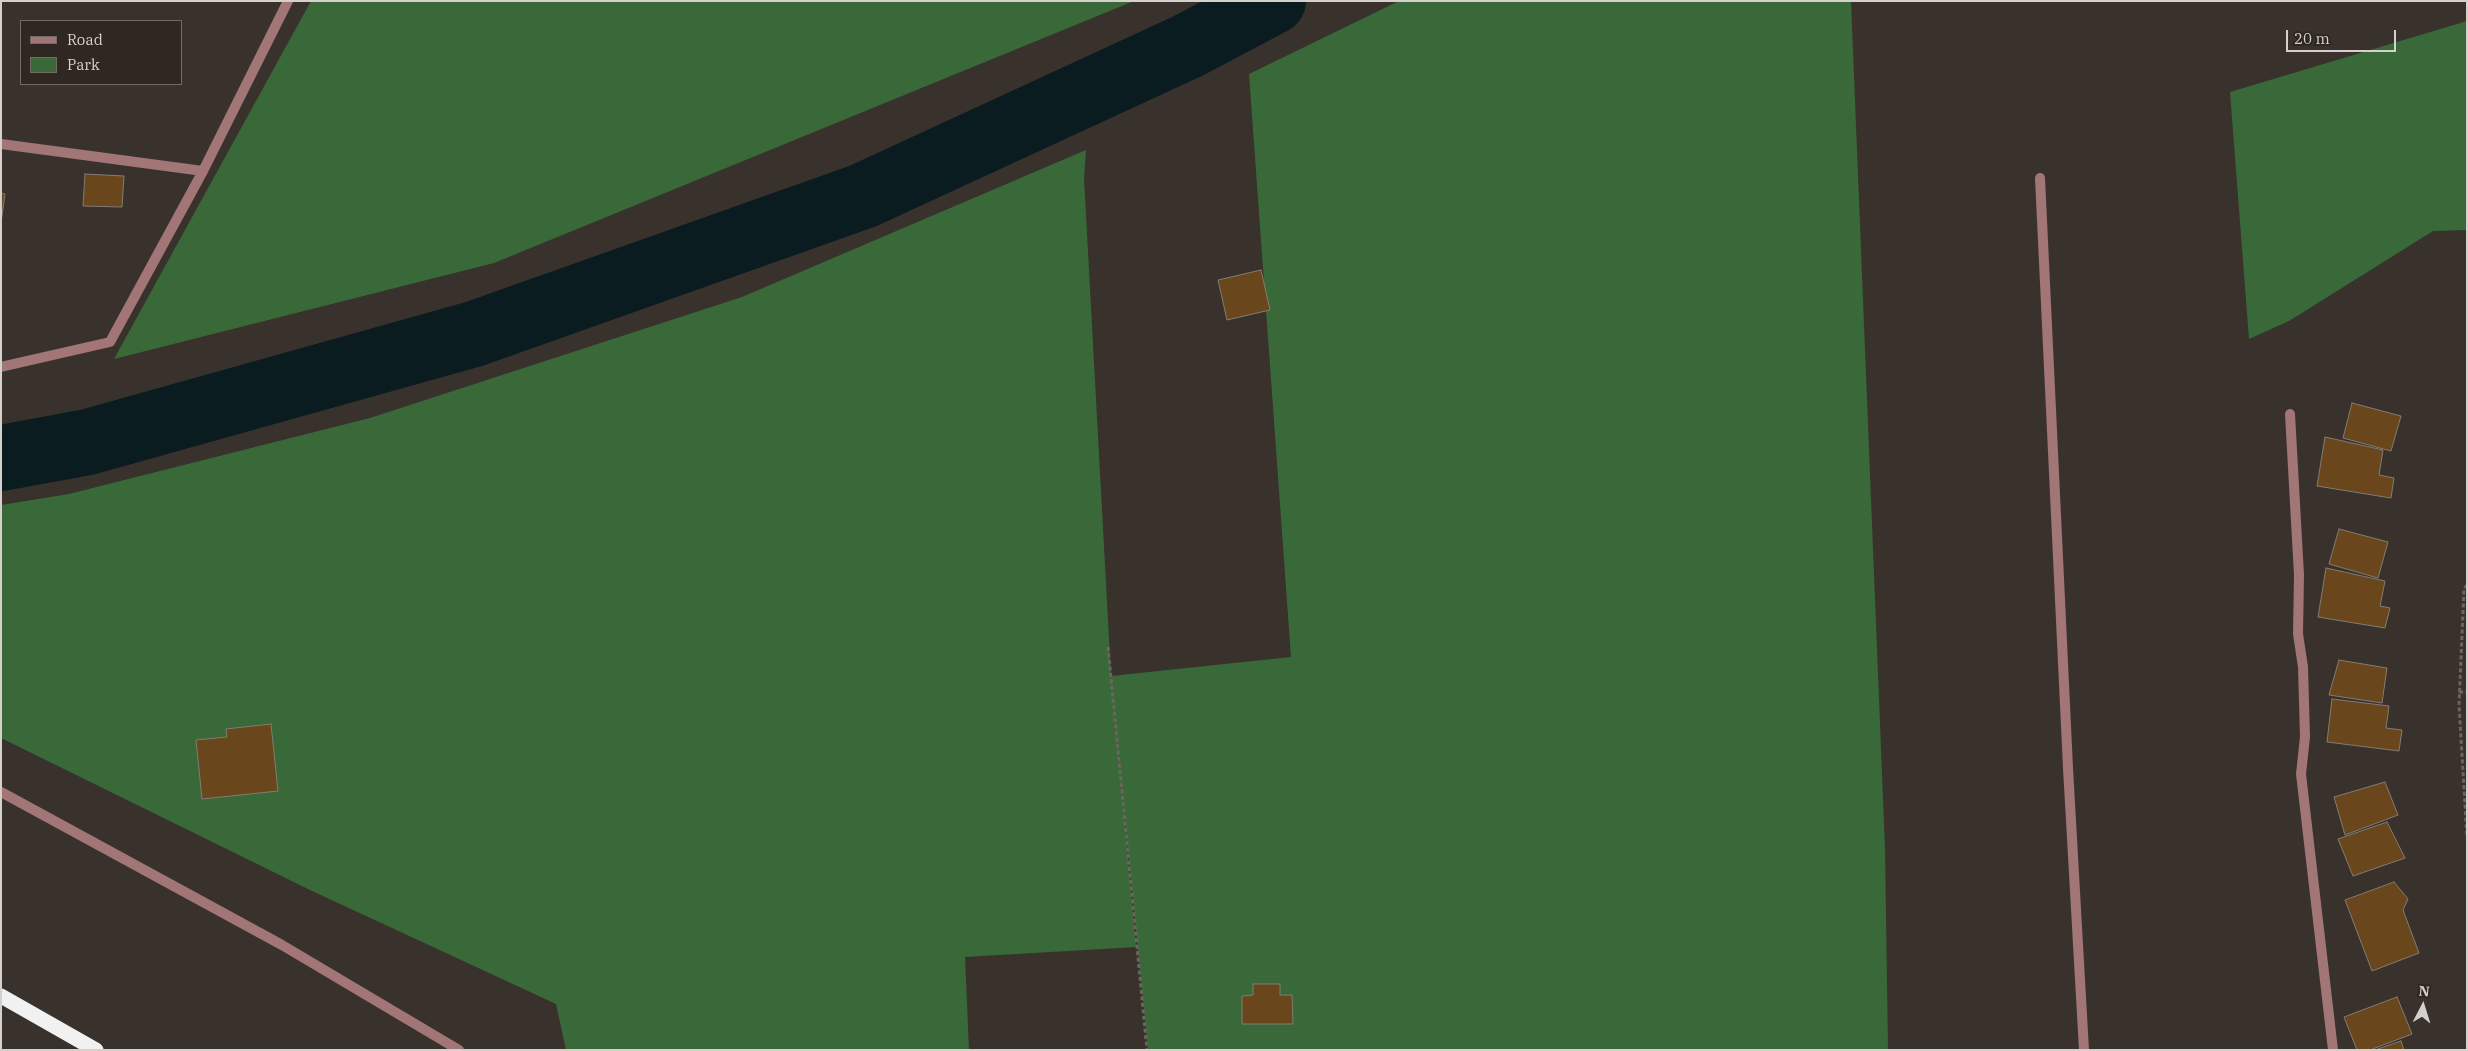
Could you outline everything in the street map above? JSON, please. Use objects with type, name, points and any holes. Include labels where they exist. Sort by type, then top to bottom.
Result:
[{"type":"highway","points":[[1,996],[96,1050]]},
{"type":"street","points":[[1,367],[110,342],[203,171],[288,1]]},
{"type":"street","points":[[1,144],[203,171]]},
{"type":"street","points":[[2040,178],[2068,768],[2084,1050]]},
{"type":"street","points":[[2290,414],[2299,575],[2298,634],[2303,667],[2305,736],[2301,774],[2333,1050]]},
{"type":"street","points":[[1,792],[282,945],[459,1050]]},
{"type":"path","points":[[2467,584],[2464,589],[2459,692],[2467,838]]},
{"type":"path","points":[[1108,647],[1147,1050]]},
{"type":"path","points":[[2459,692],[2467,692]]},
{"type":"green space","points":[[311,1],[1134,1],[494,263],[114,359]]},
{"type":"green space","points":[[1399,1],[1851,1],[1885,849],[1888,1050],[1148,1050],[1123,801],[1136,947],[965,957],[969,1050],[566,1050],[556,1004],[310,890],[1,738],[1,505],[69,494],[370,418],[742,297],[1086,150],[1084,178],[1111,676],[1291,657],[1249,74]]},
{"type":"green space","points":[[2467,21],[2467,230],[2433,231],[2289,321],[2249,339],[2230,92]]},
{"type":"building","points":[[85,174],[124,176],[122,207],[83,206]]},
{"type":"building","points":[[1,193],[5,194],[1,223]]},
{"type":"building","points":[[1261,270],[1270,310],[1227,320],[1218,280]]},
{"type":"building","points":[[2352,403],[2401,416],[2391,451],[2343,438]]},
{"type":"building","points":[[2325,437],[2383,450],[2379,475],[2394,478],[2391,498],[2317,486]]},
{"type":"building","points":[[2339,529],[2388,542],[2378,578],[2329,564]]},
{"type":"building","points":[[2326,568],[2385,581],[2380,606],[2390,608],[2385,628],[2318,617]]},
{"type":"building","points":[[2339,660],[2387,668],[2382,703],[2329,695]]},
{"type":"building","points":[[2332,699],[2389,706],[2386,728],[2402,730],[2399,751],[2327,742]]},
{"type":"building","points":[[271,724],[278,791],[202,799],[196,740],[227,737],[226,729]]},
{"type":"building","points":[[2385,782],[2398,815],[2345,835],[2334,797]]},
{"type":"building","points":[[2387,822],[2405,858],[2353,876],[2338,839]]},
{"type":"building","points":[[2394,882],[2408,899],[2403,910],[2419,953],[2372,971],[2345,900]]},
{"type":"building","points":[[1253,984],[1280,984],[1280,995],[1292,995],[1293,1024],[1242,1024],[1242,996],[1253,995]]},
{"type":"building","points":[[2397,997],[2412,1034],[2370,1050],[2357,1050],[2344,1017]]},
{"type":"building","points":[[2401,1041],[2404,1050],[2375,1050]]},
{"type":"waterway","points":[[1,458],[88,442],[474,334],[863,196],[1188,46],[1273,1]]}]
